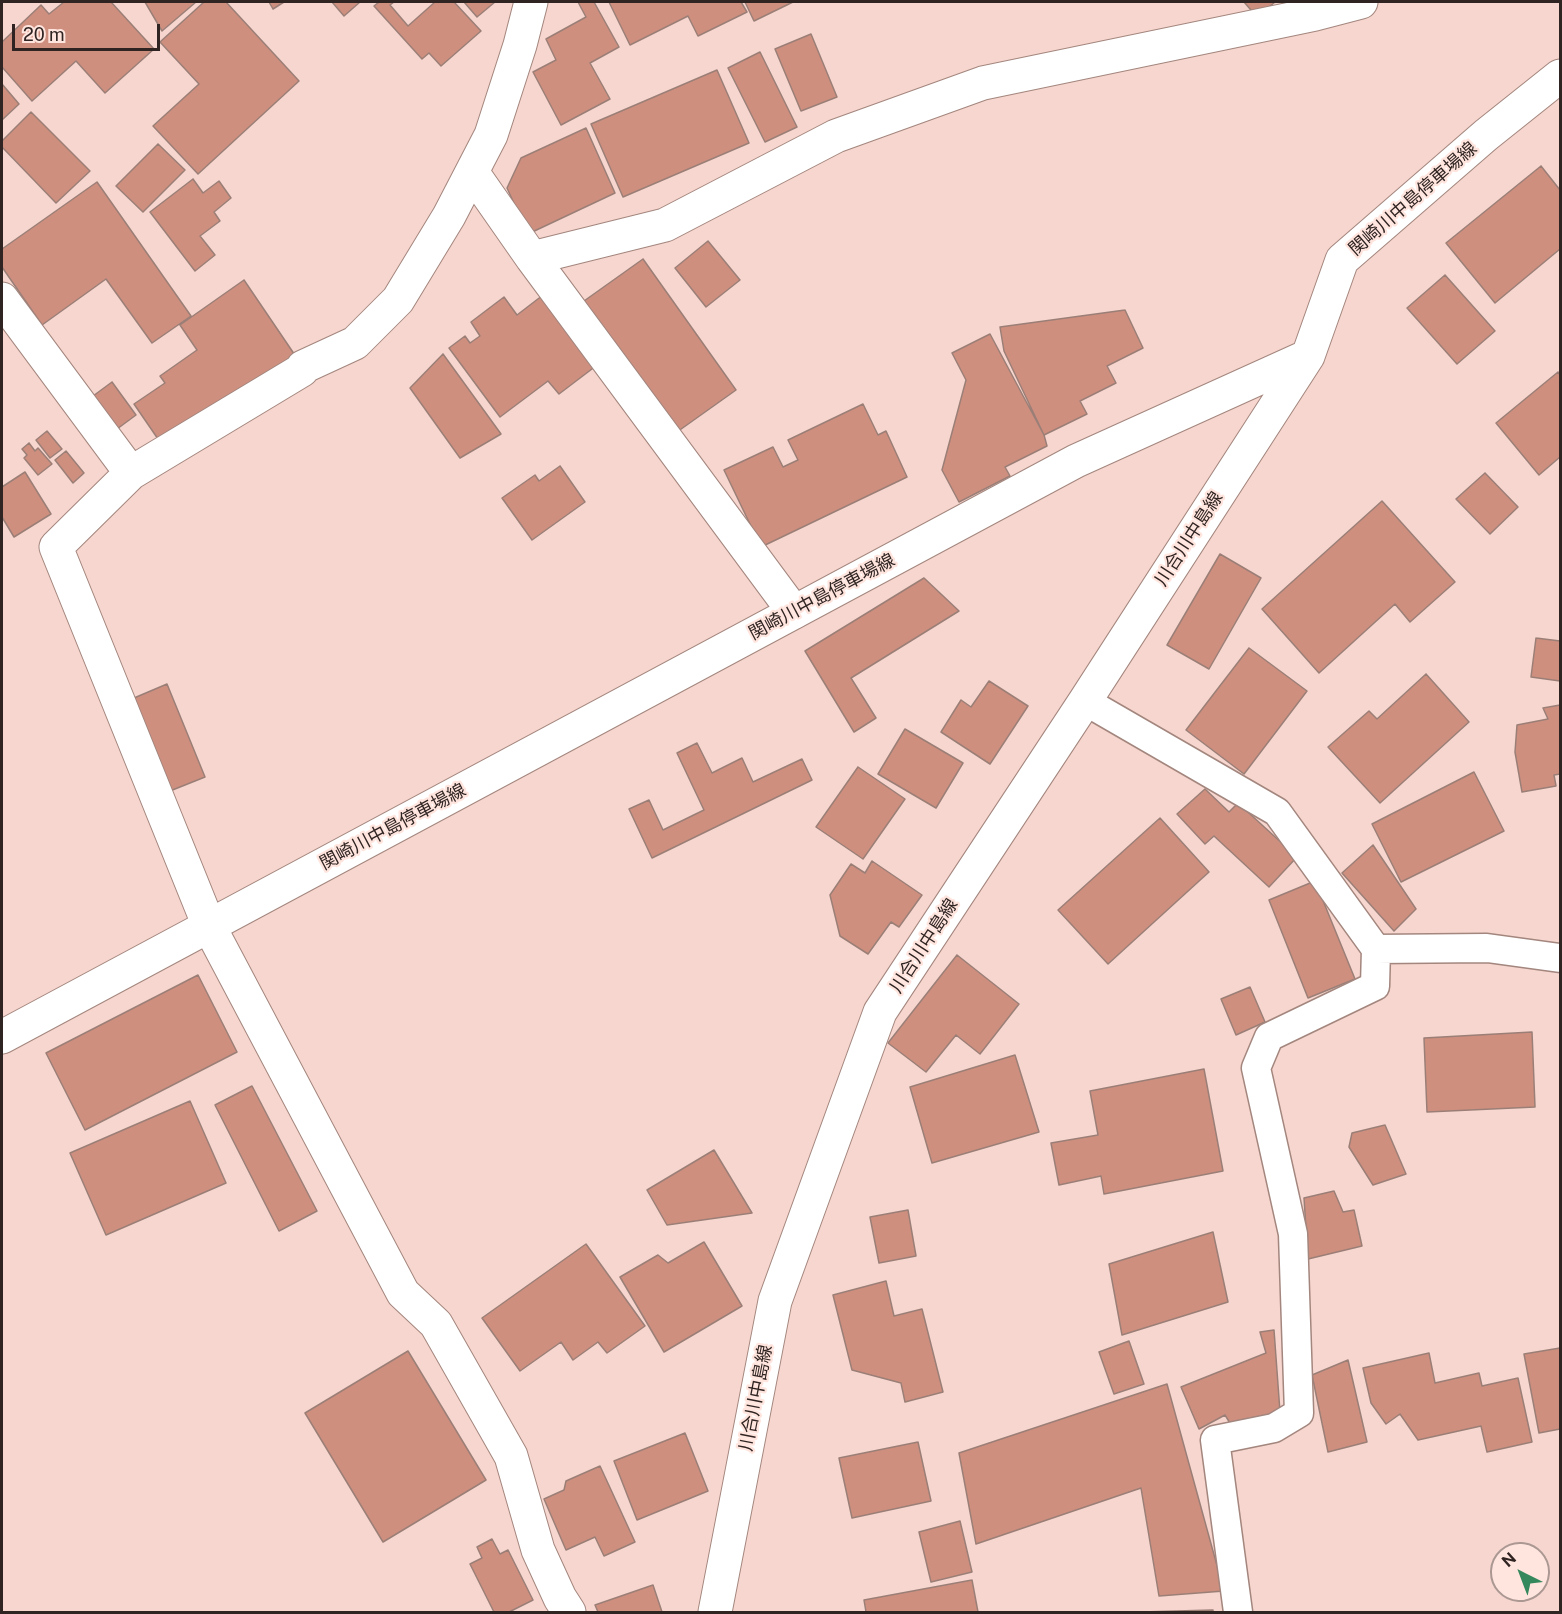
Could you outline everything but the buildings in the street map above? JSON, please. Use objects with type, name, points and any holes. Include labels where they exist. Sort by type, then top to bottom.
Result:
[{"type":"street","points":[[531,2],[520,45],[491,135],[449,216],[398,300],[355,343],[303,367],[302,370],[131,473],[56,547],[209,926],[403,1293],[436,1324],[511,1456],[538,1550],[569,1612]]},
{"type":"street","points":[[532,258],[665,225],[836,136],[983,83],[1315,14],[1361,2]]},
{"type":"street","name":"関崎川中島停車場線","points":[[2,1037],[1076,461],[1308,356],[1342,260],[1486,135],[1560,76]]},
{"type":"street","points":[[471,172],[794,612]]},
{"type":"street","points":[[2,299],[131,473]]},
{"type":"street","name":"川合川中島線","points":[[715,1612],[775,1301],[880,1012],[1308,356]]},
{"type":"lane","points":[[1084,701],[1277,812],[1376,949],[1375,986],[1269,1036],[1256,1068],[1293,1234],[1299,1413],[1274,1428],[1215,1440],[1238,1612]]},
{"type":"lane","points":[[1376,949],[1487,948],[1560,958]]}]
